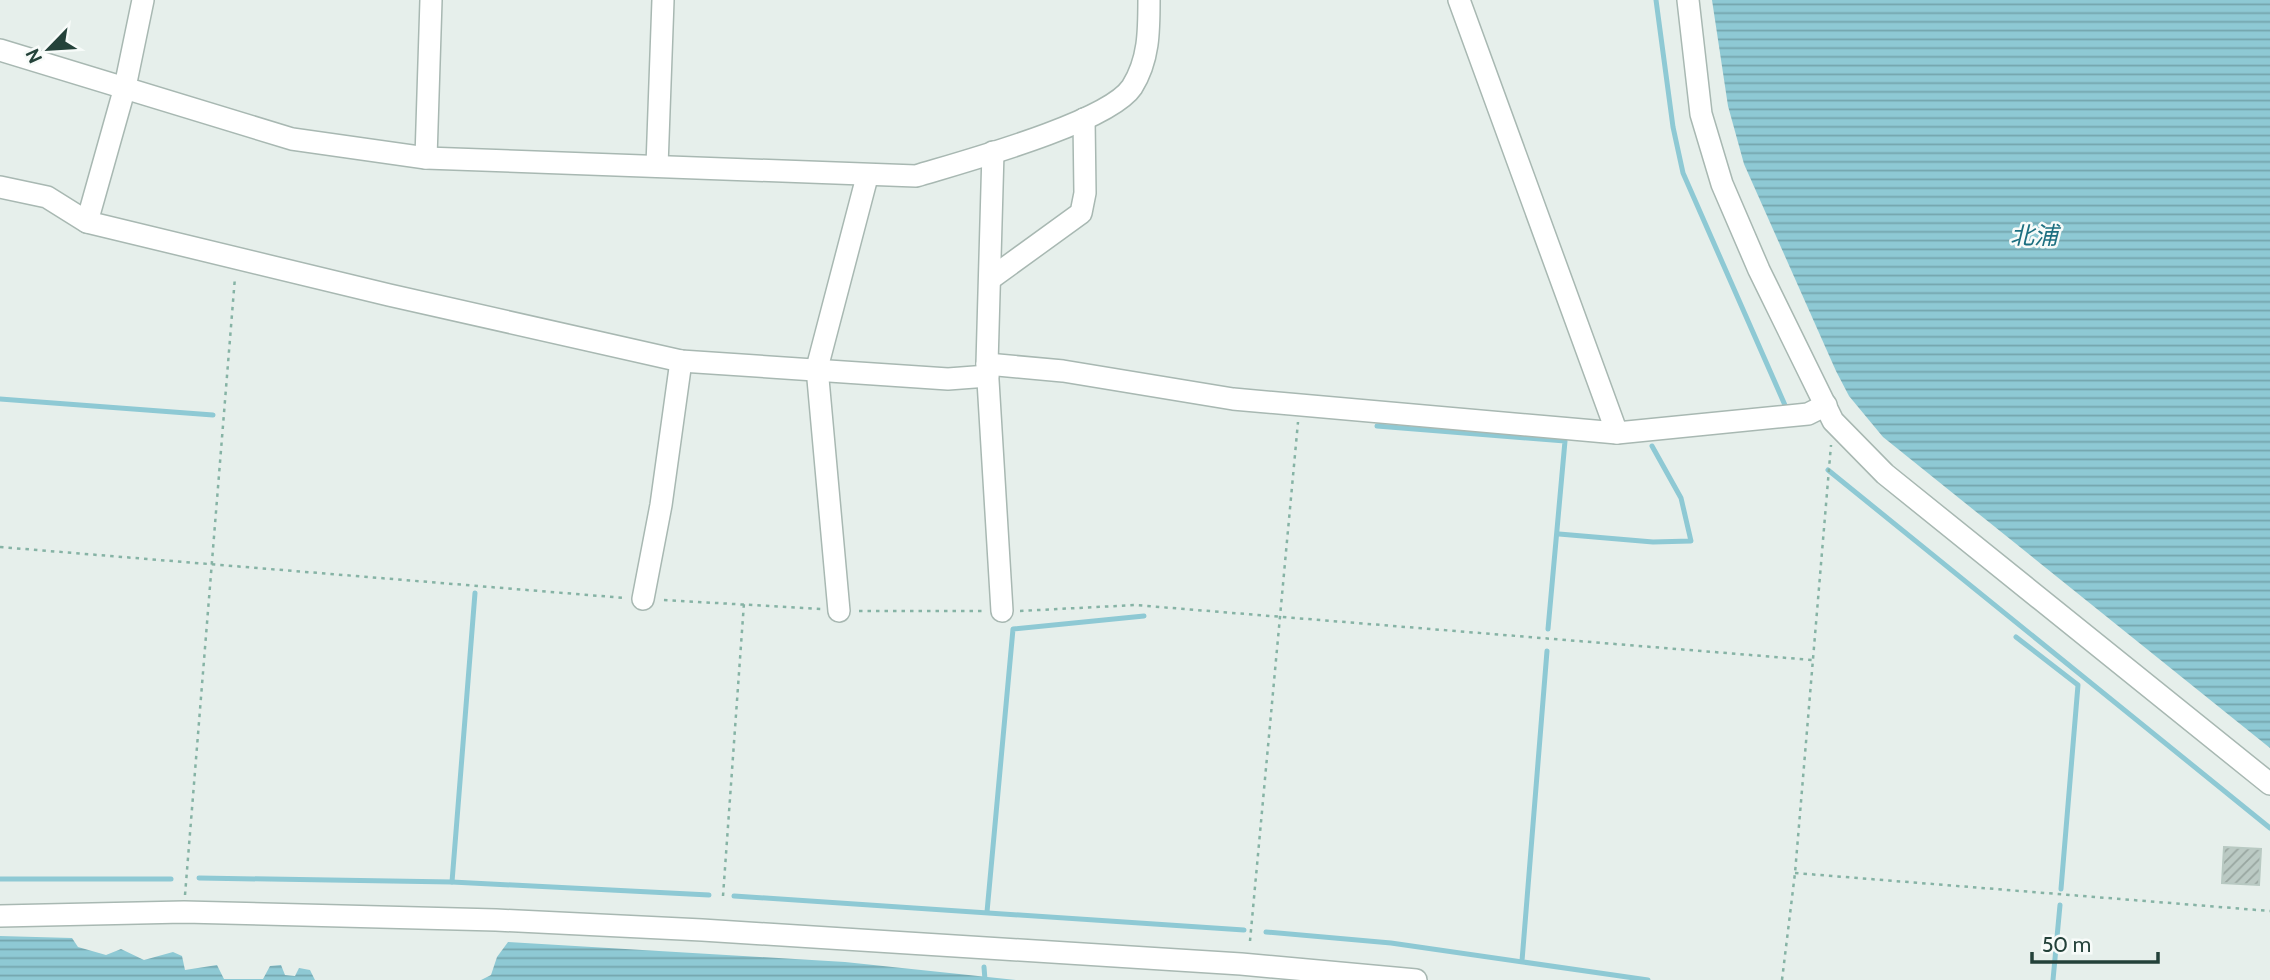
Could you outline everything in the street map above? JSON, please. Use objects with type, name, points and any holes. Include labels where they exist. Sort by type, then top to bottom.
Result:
[{"type":"street","points":[[87,222],[125,88],[143,0]]},
{"type":"street","points":[[426,158],[431,0]]},
{"type":"street","points":[[657,166],[663,0]]},
{"type":"street","points":[[0,50],[292,139],[426,158],[867,177],[916,176],[993,152],[1084,119],[1116,104],[1132,87],[1150,45],[1149,0]]},
{"type":"street","points":[[1459,0],[1617,433]]},
{"type":"street","points":[[1688,0],[1701,114],[1722,184],[1759,271],[1830,413],[1885,474],[2270,784]]},
{"type":"street","points":[[990,279],[1081,213],[1085,193],[1084,119]]},
{"type":"street","points":[[993,152],[987,370],[1002,611]]},
{"type":"street","points":[[839,611],[817,368],[867,177]]},
{"type":"street","points":[[0,187],[47,197],[87,222],[237,256],[389,295],[681,360],[948,379],[987,370],[1063,371],[1233,399],[1617,433],[1830,413]]},
{"type":"street","points":[[643,599],[661,505],[681,360]]},
{"type":"street","points":[[0,916],[184,912],[496,920],[702,930],[1254,965],[1416,980]]},
{"type":"path","points":[[184,912],[237,256]]},
{"type":"path","points":[[1250,941],[1299,405]]},
{"type":"path","points":[[1782,980],[1795,873],[1830,413]]},
{"type":"path","points":[[0,547],[643,599],[744,603],[839,611],[1002,611],[1135,604],[1812,660]]},
{"type":"path","points":[[723,896],[744,603]]},
{"type":"path","points":[[1795,873],[2270,911]]},
{"type":"water","name":"北浦","points":[[1712,0],[2270,0],[2270,748],[1883,437],[1849,396],[1744,164],[1728,106]]},
{"type":"water","points":[[0,936],[72,938],[78,947],[106,955],[121,949],[144,960],[173,952],[182,956],[185,970],[217,965],[224,979],[263,979],[270,966],[281,965],[285,975],[295,976],[299,968],[310,970],[315,980],[0,980]]},
{"type":"water","points":[[508,942],[845,962],[1016,980],[481,980],[491,975],[497,957]]},
{"type":"building","points":[[2224,847],[2261,849],[2259,885],[2222,883]]},
{"type":"waterway","points":[[1656,0],[1673,127],[1683,173],[1788,412]]},
{"type":"waterway","points":[[0,399],[213,415]]},
{"type":"waterway","points":[[1377,426],[1565,441],[1548,629]]},
{"type":"waterway","points":[[1559,534],[1653,542],[1691,541],[1681,498],[1652,446]]},
{"type":"waterway","points":[[1828,470],[2270,828]]},
{"type":"waterway","points":[[452,882],[475,593]]},
{"type":"waterway","points":[[987,912],[1013,629],[1144,616]]},
{"type":"waterway","points":[[2016,637],[2078,685],[2061,889]]},
{"type":"waterway","points":[[1522,961],[1547,651]]},
{"type":"waterway","points":[[199,878],[452,882],[709,895]]},
{"type":"waterway","points":[[0,879],[171,879]]},
{"type":"waterway","points":[[734,896],[1244,930]]},
{"type":"waterway","points":[[2053,980],[2060,905]]},
{"type":"waterway","points":[[1266,932],[1391,943],[1648,980]]},
{"type":"waterway","points":[[984,967],[985,980]]}]
